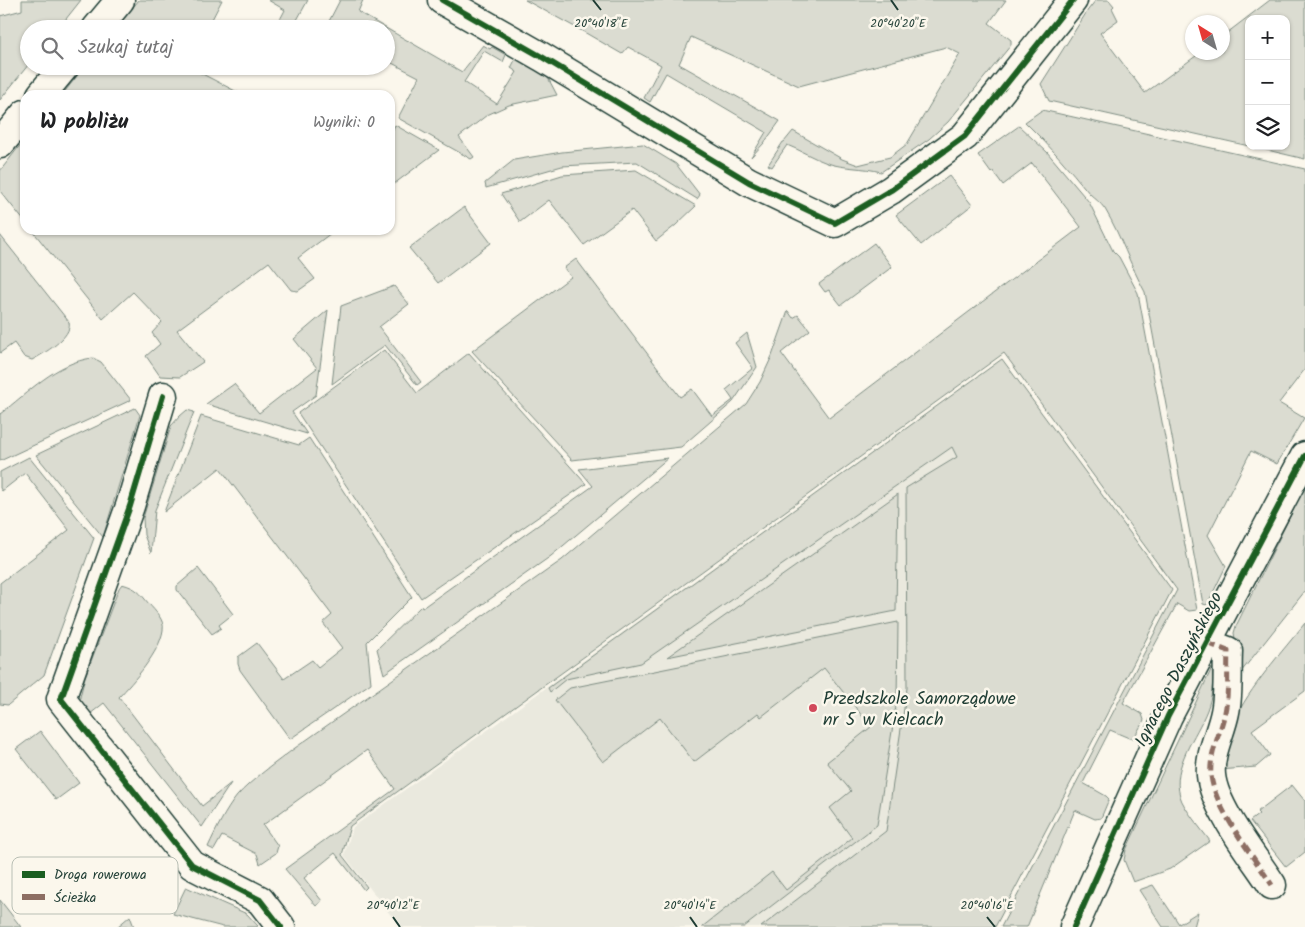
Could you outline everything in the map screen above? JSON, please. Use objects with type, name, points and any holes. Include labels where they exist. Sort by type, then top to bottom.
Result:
[{"type":"street","points":[[103,20],[120,0]]},
{"type":"street","points":[[442,0],[542,57],[749,182],[835,223],[891,190],[965,136],[1072,0]]},
{"type":"street","points":[[45,90],[58,75]]},
{"type":"street","points":[[0,144],[20,120]]},
{"type":"street","points":[[163,396],[130,506],[60,699],[192,865],[260,900],[281,927]]},
{"type":"street","name":"Ignacego Daszyńskiego","points":[[1074,927],[1168,716],[1305,456]]},
{"type":"street","points":[[1207,643],[1228,651],[1226,712],[1212,753],[1211,775],[1216,796],[1234,828],[1272,885]]},
{"type":"shaded area","points":[[22,0],[81,0],[65,20],[20,20],[20,75],[0,100],[0,16],[22,10]]},
{"type":"shaded area","points":[[139,0],[222,0],[212,20],[122,20]]},
{"type":"shaded area","points":[[268,0],[308,0],[297,20],[280,20],[285,10]]},
{"type":"shaded area","points":[[340,0],[363,0],[358,12],[372,20],[330,20]]},
{"type":"shaded area","points":[[525,0],[1006,0],[989,23],[1011,40],[1011,45],[948,122],[929,139],[881,172],[827,163],[787,145],[772,167],[768,165],[783,142],[793,131],[842,159],[858,165],[890,157],[907,144],[960,54],[946,47],[799,86],[691,37],[679,64],[780,121],[751,157],[766,132],[666,73],[650,102],[644,98],[661,65],[628,47],[622,54]]},
{"type":"shaded area","points":[[1096,0],[1109,0],[1114,6],[1112,8],[1118,20],[1100,33],[1145,93],[1190,60],[1230,60],[1230,31],[1245,19],[1245,145],[1049,101],[1041,84]]},
{"type":"shaded area","points":[[1270,0],[1305,0],[1305,159],[1267,150],[1290,150],[1290,15],[1250,15]]},
{"type":"shaded area","points":[[395,33],[462,72],[483,45],[490,49],[492,47],[506,55],[503,62],[484,51],[464,82],[497,104],[517,72],[511,68],[516,58],[547,76],[557,95],[509,105],[487,115],[459,137],[474,157],[471,159],[398,118],[419,77],[395,65]]},
{"type":"shaded area","points":[[78,75],[204,75],[233,90],[66,90]]},
{"type":"shaded area","points":[[1042,110],[1305,169],[1305,369],[1279,403],[1304,418],[1277,464],[1251,451],[1208,535],[1226,566],[1207,605],[1203,604],[1145,292],[1105,209],[1025,122]]},
{"type":"shaded area","points":[[395,125],[439,150],[395,183]]},
{"type":"shaded area","points":[[1019,126],[1047,152],[1089,202],[1113,251],[1119,257],[1138,293],[1197,610],[1189,611],[1177,604],[1123,703],[1142,714],[1144,720],[1134,738],[1129,738],[1110,730],[1083,783],[1109,799],[1101,818],[1095,819],[1075,810],[1027,927],[1001,927],[1177,590],[1004,353],[350,826],[342,855],[367,887],[364,890],[335,853],[304,878],[322,901],[316,906],[285,869],[395,789],[367,750],[263,825],[278,846],[276,853],[260,864],[257,854],[222,836],[214,850],[208,847],[221,821],[237,796],[257,777],[295,748],[562,560],[746,404],[760,382],[772,356],[788,311],[793,318],[798,315],[810,330],[781,353],[829,418],[1081,227],[1032,163],[1003,185],[993,171],[991,173],[978,155]]},
{"type":"shaded area","points":[[643,144],[676,164],[700,195],[697,199],[637,162],[562,166],[486,188],[485,183],[514,160],[562,152]]},
{"type":"shaded area","points":[[20,145],[20,216],[0,191],[0,171]]},
{"type":"shaded area","points":[[636,170],[696,206],[656,241],[632,210],[584,245],[549,200],[520,222],[501,194],[562,175]]},
{"type":"shaded area","points":[[949,176],[972,205],[921,245],[896,215]]},
{"type":"shaded area","points":[[464,207],[491,243],[438,283],[409,248]]},
{"type":"shaded area","points":[[0,235],[69,322],[69,328],[62,339],[32,360],[24,357],[14,343],[0,353]]},
{"type":"shaded area","points":[[36,235],[328,235],[298,258],[315,279],[298,291],[291,290],[269,262],[177,330],[203,362],[180,377],[160,376],[146,356],[160,344],[152,333],[162,322],[133,292],[103,319]]},
{"type":"shaded area","points":[[874,243],[892,267],[841,305],[829,290],[825,292],[819,284]]},
{"type":"shaded area","points":[[576,259],[680,397],[692,389],[712,416],[733,400],[726,390],[753,368],[735,343],[747,333],[757,367],[733,402],[681,447],[572,460],[472,351],[571,277],[564,268]]},
{"type":"shaded area","points":[[394,286],[409,304],[379,327],[421,382],[417,385],[385,345],[332,384],[341,306]]},
{"type":"shaded area","points":[[328,310],[316,395],[292,412],[307,434],[206,404],[234,384],[259,413],[317,368],[294,339]]},
{"type":"shaded area","points":[[384,350],[417,393],[469,353],[586,484],[421,598],[298,413]]},
{"type":"shaded area","points":[[93,358],[101,362],[131,400],[0,461],[0,414],[55,372],[67,365]]},
{"type":"shaded area","name":"Przedszkole Samorządowe nr 5 w Kielcach","points":[[1002,359],[1172,590],[995,927],[400,927],[344,855],[353,827]]},
{"type":"shaded area","points":[[1002,359],[1172,590],[995,927],[761,927],[886,831],[907,688],[906,488],[957,457],[952,447],[641,663],[566,679],[550,692],[548,688]]},
{"type":"shaded area","points":[[135,408],[140,415],[103,537],[36,455]]},
{"type":"shaded area","points":[[187,410],[194,412],[155,510],[151,553],[144,535],[143,518],[171,426]]},
{"type":"shaded area","points":[[201,416],[299,445],[309,438],[412,597],[367,642],[371,683],[290,739],[240,670],[238,657],[257,643],[284,679],[312,660],[318,667],[342,648],[323,623],[332,615],[220,468],[164,512]]},
{"type":"shaded area","points":[[29,457],[94,538],[44,675],[8,705],[0,704],[0,583],[69,530],[25,473],[2,491],[0,488],[0,472]]},
{"type":"shaded area","points":[[668,458],[551,556],[384,674],[377,649],[421,606],[422,608],[593,486],[579,469]]},
{"type":"shaded area","points":[[1305,486],[1305,591],[1241,672],[1234,633],[1236,626]]},
{"type":"shaded area","points":[[898,494],[896,611],[667,657]]},
{"type":"shaded area","points":[[198,568],[233,614],[219,625],[221,628],[212,634],[177,590],[177,586]]},
{"type":"shaded area","points":[[122,584],[135,589],[140,594],[159,616],[163,630],[157,648],[138,675],[119,697],[202,806],[231,783],[202,827],[104,703],[85,718],[80,705],[85,677]]},
{"type":"shaded area","points":[[898,622],[897,700],[877,825],[744,927],[702,927],[772,872],[786,890],[852,838],[830,808],[851,791],[827,762],[871,727],[824,668],[761,717],[758,713],[694,762],[660,718],[603,762],[555,700],[570,688]]},
{"type":"shaded area","points":[[1305,623],[1305,691],[1252,730],[1270,755],[1256,767],[1220,770],[1230,733],[1240,709],[1266,670]]},
{"type":"shaded area","points":[[1212,668],[1213,684],[1209,705],[1186,751],[1179,774],[1178,785],[1185,807],[1210,841],[1170,869],[1133,882],[1124,860],[1126,850]]},
{"type":"shaded area","points":[[40,731],[79,783],[56,800],[16,749]]},
{"type":"shaded area","points":[[1292,785],[1305,801],[1305,852],[1286,867],[1250,821],[1259,814],[1257,812]]},
{"type":"shaded area","points":[[1153,885],[1179,924],[1198,912],[1194,927],[1163,927],[1139,890]]},
{"type":"shaded area","points":[[186,887],[247,914],[258,926],[223,927],[173,914],[178,914],[178,904]]},
{"type":"shaded area","points":[[0,900],[21,927],[0,927]]},
{"type":"shaded area","points":[[130,916],[134,927],[117,927]]},
{"type":"marked path","points":[[1207,643],[1228,651],[1226,705],[1213,751],[1211,767],[1214,788],[1227,817],[1272,885]]},
{"type":"cycle path","points":[[442,0],[542,57],[749,182],[835,223],[891,190],[965,136],[1073,0]]},
{"type":"cycle path","points":[[163,396],[130,506],[61,699],[192,865],[260,900],[281,927]]},
{"type":"cycle path","points":[[1074,927],[1168,716],[1305,456]]},
{"type":"place","name":"Przedszkole Samorządowe nr 5 w Kielcach","points":[[813,708]]}]
